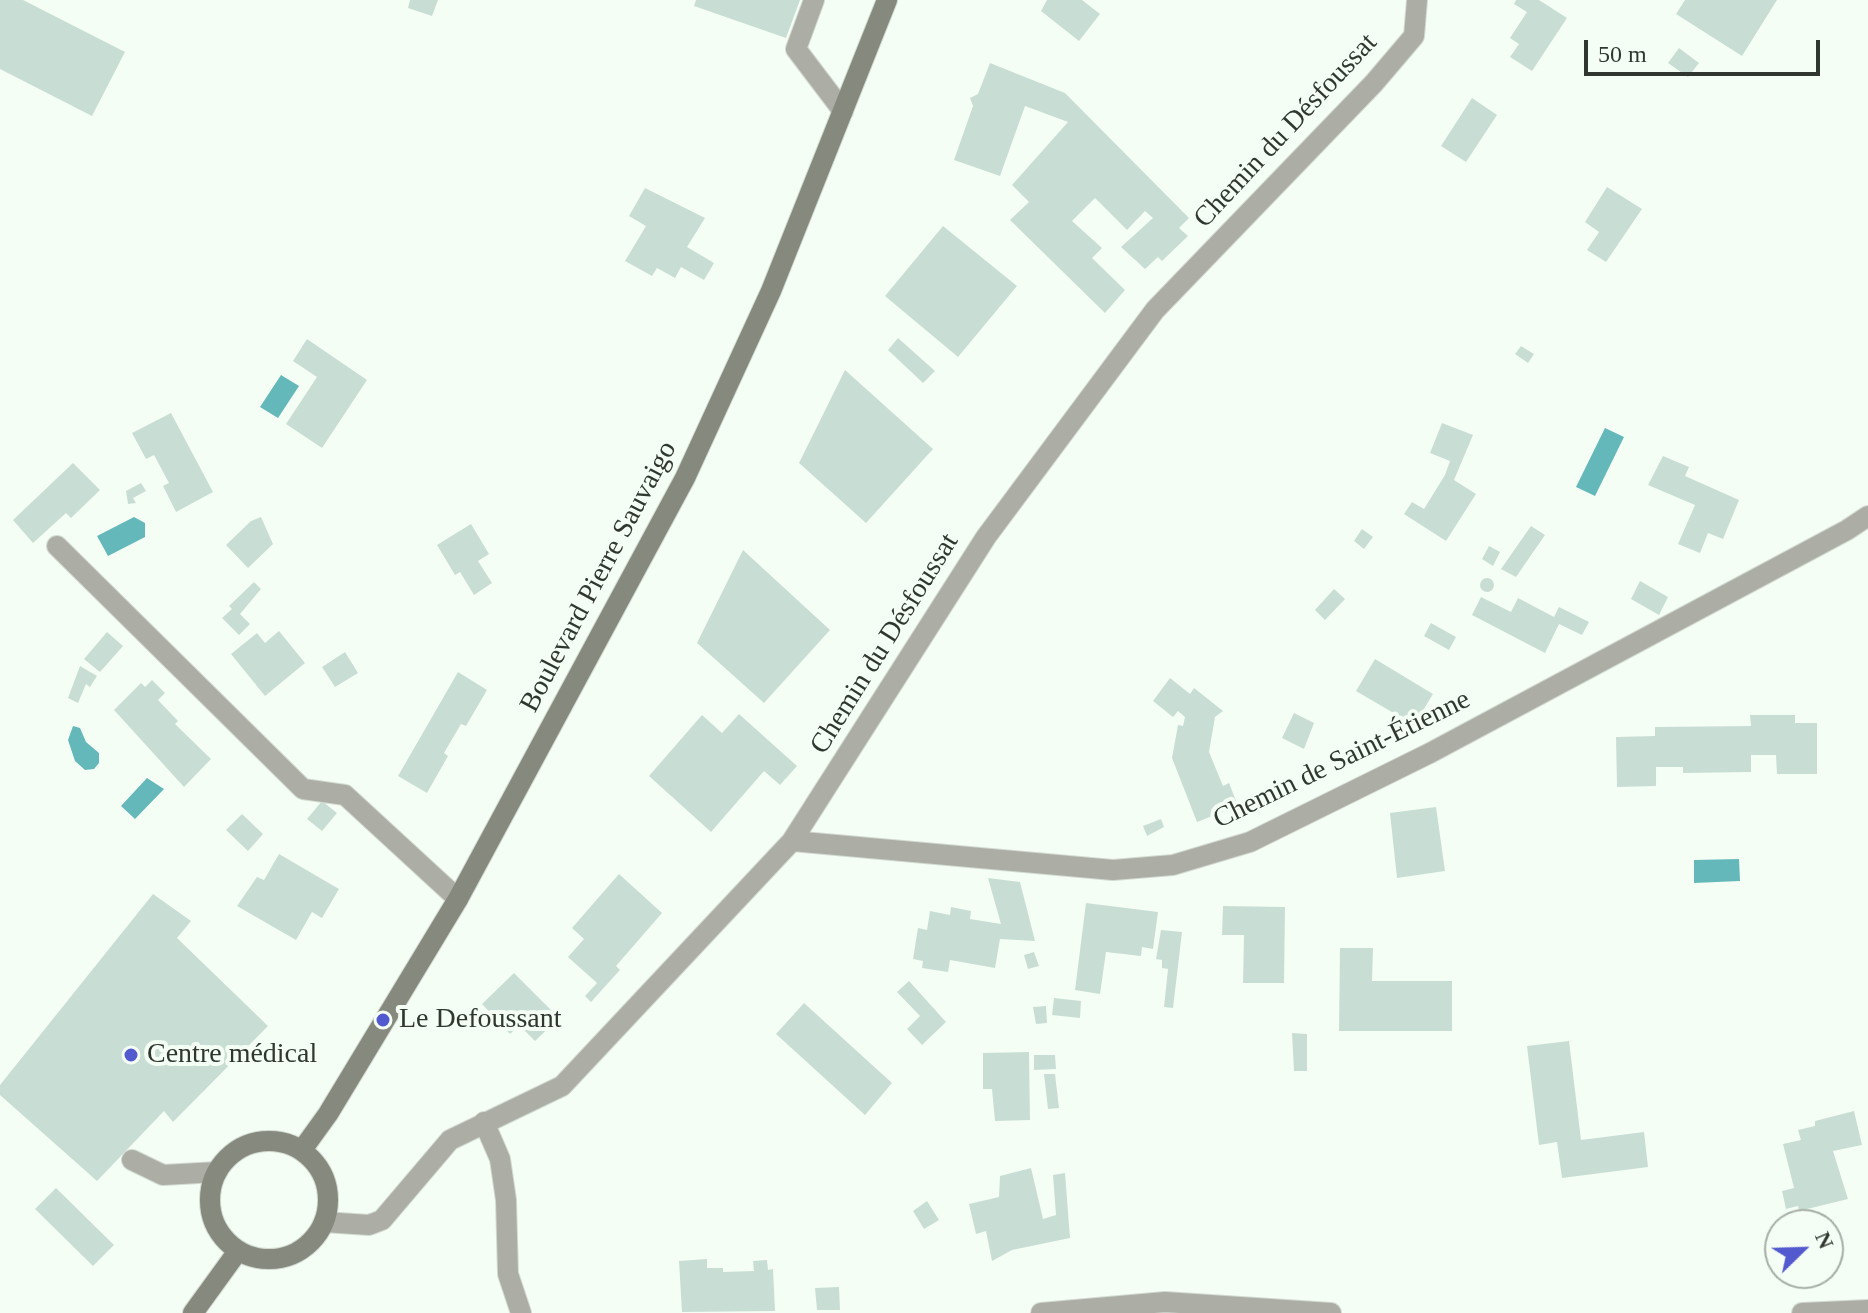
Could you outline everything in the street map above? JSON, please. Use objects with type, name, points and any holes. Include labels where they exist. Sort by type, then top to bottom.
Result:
[{"type":"main road","name":"Boulevard Pierre Sauvaigo","points":[[302,1150],[328,1114],[458,899],[685,478],[771,291],[887,0]]},
{"type":"main road","points":[[265,1140],[284,1142],[302,1150],[316,1164],[326,1182],[328,1202],[324,1222],[313,1239],[287,1255],[257,1258],[238,1251],[223,1239],[209,1204],[217,1172],[231,1154],[247,1144],[265,1140]]},
{"type":"main road","points":[[193,1313],[238,1251]]},
{"type":"street","points":[[814,0],[796,49],[843,111]]},
{"type":"street","name":"Chemin du Désfoussat","points":[[324,1222],[369,1225],[382,1220],[450,1140],[562,1086],[792,841],[986,537],[1155,310],[1374,83],[1414,36],[1417,0]]},
{"type":"street","name":"Chemin de Saint-Étienne","points":[[792,841],[1113,870],[1173,865],[1250,842],[1430,753],[1868,516]]},
{"type":"street","points":[[57,546],[303,789],[345,795],[458,899]]},
{"type":"street","points":[[484,1122],[500,1159],[506,1200],[508,1274],[521,1313]]},
{"type":"street","points":[[132,1160],[163,1175],[217,1172]]},
{"type":"street","points":[[1041,1313],[1165,1302],[1331,1313]]},
{"type":"street","points":[[1802,1313],[1868,1310]]},
{"type":"water","points":[[281,375],[299,386],[278,418],[260,407]]},
{"type":"water","points":[[1605,428],[1624,437],[1595,496],[1576,487]]},
{"type":"water","points":[[134,517],[145,523],[145,537],[108,556],[97,536]]},
{"type":"water","points":[[73,726],[80,728],[86,742],[99,753],[99,763],[94,769],[85,770],[75,761],[68,740]]},
{"type":"water","points":[[147,778],[164,789],[135,819],[121,806]]},
{"type":"water","points":[[1739,859],[1740,881],[1694,883],[1694,860]]},
{"type":"building","points":[[0,0],[23,0],[125,52],[92,116],[0,69]]},
{"type":"building","points":[[410,0],[438,0],[432,16],[408,8]]},
{"type":"building","points":[[696,0],[800,0],[786,38],[694,6]]},
{"type":"building","points":[[1047,0],[1082,0],[1100,14],[1079,41],[1041,11]]},
{"type":"building","points":[[1516,0],[1539,0],[1567,18],[1532,71],[1510,57],[1519,44],[1510,38],[1527,12],[1514,4]]},
{"type":"building","points":[[1685,0],[1777,0],[1742,56],[1676,14]]},
{"type":"building","points":[[1679,48],[1699,63],[1688,77],[1668,63]]},
{"type":"building","points":[[990,63],[1065,93],[1189,218],[1179,228],[1188,236],[1162,261],[1158,257],[1145,269],[1121,247],[1153,218],[1145,211],[1127,230],[1095,198],[1072,221],[1102,248],[1092,258],[1125,290],[1105,313],[1010,220],[1029,202],[1012,185],[1068,122],[1025,106],[1000,176],[954,160],[973,106],[970,98],[978,94]]},
{"type":"building","points":[[1472,98],[1497,115],[1466,162],[1441,146]]},
{"type":"building","points":[[1607,187],[1642,209],[1606,262],[1587,250],[1599,232],[1585,222]]},
{"type":"building","points":[[645,188],[705,218],[687,247],[714,263],[704,280],[681,267],[675,278],[657,268],[652,276],[625,261],[646,226],[629,216]]},
{"type":"building","points":[[943,226],[1017,286],[958,357],[885,296]]},
{"type":"building","points":[[898,338],[935,371],[923,383],[888,350]]},
{"type":"building","points":[[307,339],[367,380],[322,448],[286,424],[317,377],[293,361]]},
{"type":"building","points":[[1521,346],[1534,354],[1528,363],[1515,354]]},
{"type":"building","points":[[845,370],[933,449],[866,523],[799,463]]},
{"type":"building","points":[[171,413],[213,492],[176,512],[163,486],[169,483],[154,455],[146,459],[132,433]]},
{"type":"building","points":[[1442,423],[1473,435],[1454,480],[1476,494],[1446,541],[1404,514],[1412,502],[1424,509],[1445,475],[1450,461],[1430,453]]},
{"type":"building","points":[[1663,456],[1689,467],[1685,476],[1739,500],[1723,539],[1708,533],[1700,553],[1678,544],[1695,505],[1648,485]]},
{"type":"building","points":[[73,463],[100,490],[71,518],[66,513],[33,543],[13,520]]},
{"type":"building","points":[[141,483],[146,491],[133,498],[136,503],[128,504],[126,491]]},
{"type":"building","points":[[261,517],[273,544],[248,568],[226,545],[251,521]]},
{"type":"building","points":[[471,524],[489,554],[478,561],[492,583],[474,595],[460,572],[455,575],[437,545]]},
{"type":"building","points":[[1531,526],[1545,535],[1516,577],[1501,569]]},
{"type":"building","points":[[1362,529],[1373,537],[1364,549],[1354,541]]},
{"type":"building","points":[[1489,546],[1500,552],[1493,566],[1482,559]]},
{"type":"building","points":[[743,550],[830,630],[764,703],[697,643]]},
{"type":"building","points":[[1487,578],[1494,585],[1487,592],[1480,585]]},
{"type":"building","points":[[1640,581],[1668,597],[1659,615],[1631,599]]},
{"type":"building","points":[[254,582],[261,589],[240,614],[250,624],[239,635],[222,618],[232,609],[229,606]]},
{"type":"building","points":[[1334,589],[1345,599],[1325,620],[1315,610]]},
{"type":"building","points":[[1481,597],[1511,612],[1518,598],[1554,617],[1559,607],[1589,622],[1582,635],[1559,624],[1545,653],[1472,615]]},
{"type":"building","points":[[1431,623],[1456,637],[1449,650],[1424,636]]},
{"type":"building","points":[[279,631],[305,663],[265,696],[231,654],[257,633],[265,643]]},
{"type":"building","points":[[107,632],[123,646],[100,672],[84,659]]},
{"type":"building","points":[[345,652],[358,673],[335,687],[322,667]]},
{"type":"building","points":[[1375,659],[1433,694],[1414,725],[1356,691]]},
{"type":"building","points":[[80,666],[97,676],[90,687],[86,684],[78,703],[68,698]]},
{"type":"building","points":[[458,672],[487,690],[466,726],[461,724],[444,753],[448,756],[427,793],[398,776]]},
{"type":"building","points":[[1170,678],[1190,694],[1194,688],[1223,711],[1215,717],[1209,752],[1223,786],[1229,783],[1238,806],[1197,822],[1172,758],[1178,725],[1183,726],[1185,717],[1178,711],[1173,717],[1153,701]]},
{"type":"building","points":[[152,680],[165,693],[158,700],[178,721],[175,724],[211,759],[184,787],[114,710],[141,683],[145,687]]},
{"type":"building","points":[[1294,713],[1314,723],[1304,749],[1282,738]]},
{"type":"building","points":[[739,714],[797,766],[780,785],[764,771],[711,832],[649,776],[702,715],[722,733]]},
{"type":"building","points":[[1750,715],[1795,715],[1795,723],[1817,723],[1817,774],[1777,774],[1776,755],[1751,755],[1751,772],[1683,773],[1683,767],[1656,767],[1656,786],[1617,787],[1616,737],[1655,736],[1655,727],[1751,726]]},
{"type":"building","points":[[322,801],[337,813],[322,831],[307,819]]},
{"type":"building","points":[[1436,807],[1445,871],[1397,878],[1390,813]]},
{"type":"building","points":[[242,814],[263,834],[248,851],[226,830]]},
{"type":"building","points":[[1161,819],[1164,827],[1147,836],[1143,826]]},
{"type":"building","points":[[279,854],[339,889],[322,918],[312,912],[296,940],[237,906],[257,877],[264,880]]},
{"type":"building","points":[[619,874],[662,913],[616,966],[620,970],[591,1002],[585,996],[597,983],[568,957],[584,939],[572,928]]},
{"type":"building","points":[[988,878],[1020,882],[1035,941],[1000,939],[995,968],[950,960],[948,972],[922,968],[923,961],[913,959],[918,928],[927,930],[930,911],[950,915],[951,907],[971,911],[970,919],[1001,924]]},
{"type":"building","name":"Centre médical","points":[[153,894],[191,921],[177,938],[268,1026],[173,1122],[164,1111],[97,1181],[0,1095],[0,1085]]},
{"type":"building","points":[[1086,903],[1158,912],[1153,949],[1142,947],[1141,956],[1106,952],[1100,994],[1075,990]]},
{"type":"building","points":[[1223,906],[1285,907],[1284,983],[1243,983],[1244,935],[1222,935]]},
{"type":"building","points":[[1161,930],[1182,932],[1173,1008],[1164,1007],[1168,969],[1162,968],[1162,960],[1156,959]]},
{"type":"building","points":[[1340,948],[1373,948],[1372,981],[1452,981],[1452,1031],[1339,1031]]},
{"type":"building","points":[[1034,952],[1039,966],[1028,969],[1024,955]]},
{"type":"building","points":[[514,973],[559,1018],[535,1041],[519,1025],[510,1034],[482,1004]]},
{"type":"building","points":[[909,981],[946,1022],[922,1045],[907,1029],[920,1016],[897,992]]},
{"type":"building","points":[[1054,998],[1081,1001],[1080,1018],[1052,1015]]},
{"type":"building","points":[[804,1003],[892,1083],[865,1115],[776,1034]]},
{"type":"building","points":[[1046,1006],[1047,1023],[1036,1024],[1033,1007]]},
{"type":"building","points":[[1292,1033],[1307,1034],[1307,1071],[1294,1071]]},
{"type":"building","points":[[1569,1041],[1581,1140],[1644,1132],[1648,1167],[1562,1178],[1557,1142],[1539,1145],[1527,1046]]},
{"type":"building","points":[[1029,1052],[1030,1120],[995,1121],[992,1089],[983,1089],[983,1053]]},
{"type":"building","points":[[1034,1055],[1055,1055],[1056,1069],[1034,1070]]},
{"type":"building","points":[[1044,1074],[1055,1074],[1059,1108],[1048,1109]]},
{"type":"building","points":[[1854,1111],[1862,1145],[1833,1151],[1848,1199],[1807,1209],[1799,1209],[1798,1206],[1786,1209],[1782,1191],[1794,1188],[1783,1144],[1801,1140],[1798,1130],[1815,1126],[1815,1121]]},
{"type":"building","points":[[1031,1168],[1043,1219],[1056,1215],[1053,1175],[1065,1173],[1070,1238],[1012,1250],[992,1261],[986,1231],[976,1234],[969,1204],[999,1197],[1000,1176]]},
{"type":"building","points":[[56,1188],[114,1245],[93,1266],[35,1209]]},
{"type":"building","points":[[927,1201],[939,1220],[924,1229],[913,1211]]},
{"type":"building","points":[[707,1259],[707,1268],[723,1268],[723,1272],[754,1271],[753,1261],[767,1260],[768,1270],[773,1269],[775,1311],[682,1312],[679,1261]]},
{"type":"building","points":[[839,1287],[840,1310],[817,1310],[815,1288]]},
{"type":"place","name":"Le Defoussant","points":[[383,1020]]},
{"type":"place","name":"Centre médical","points":[[131,1055]]}]
